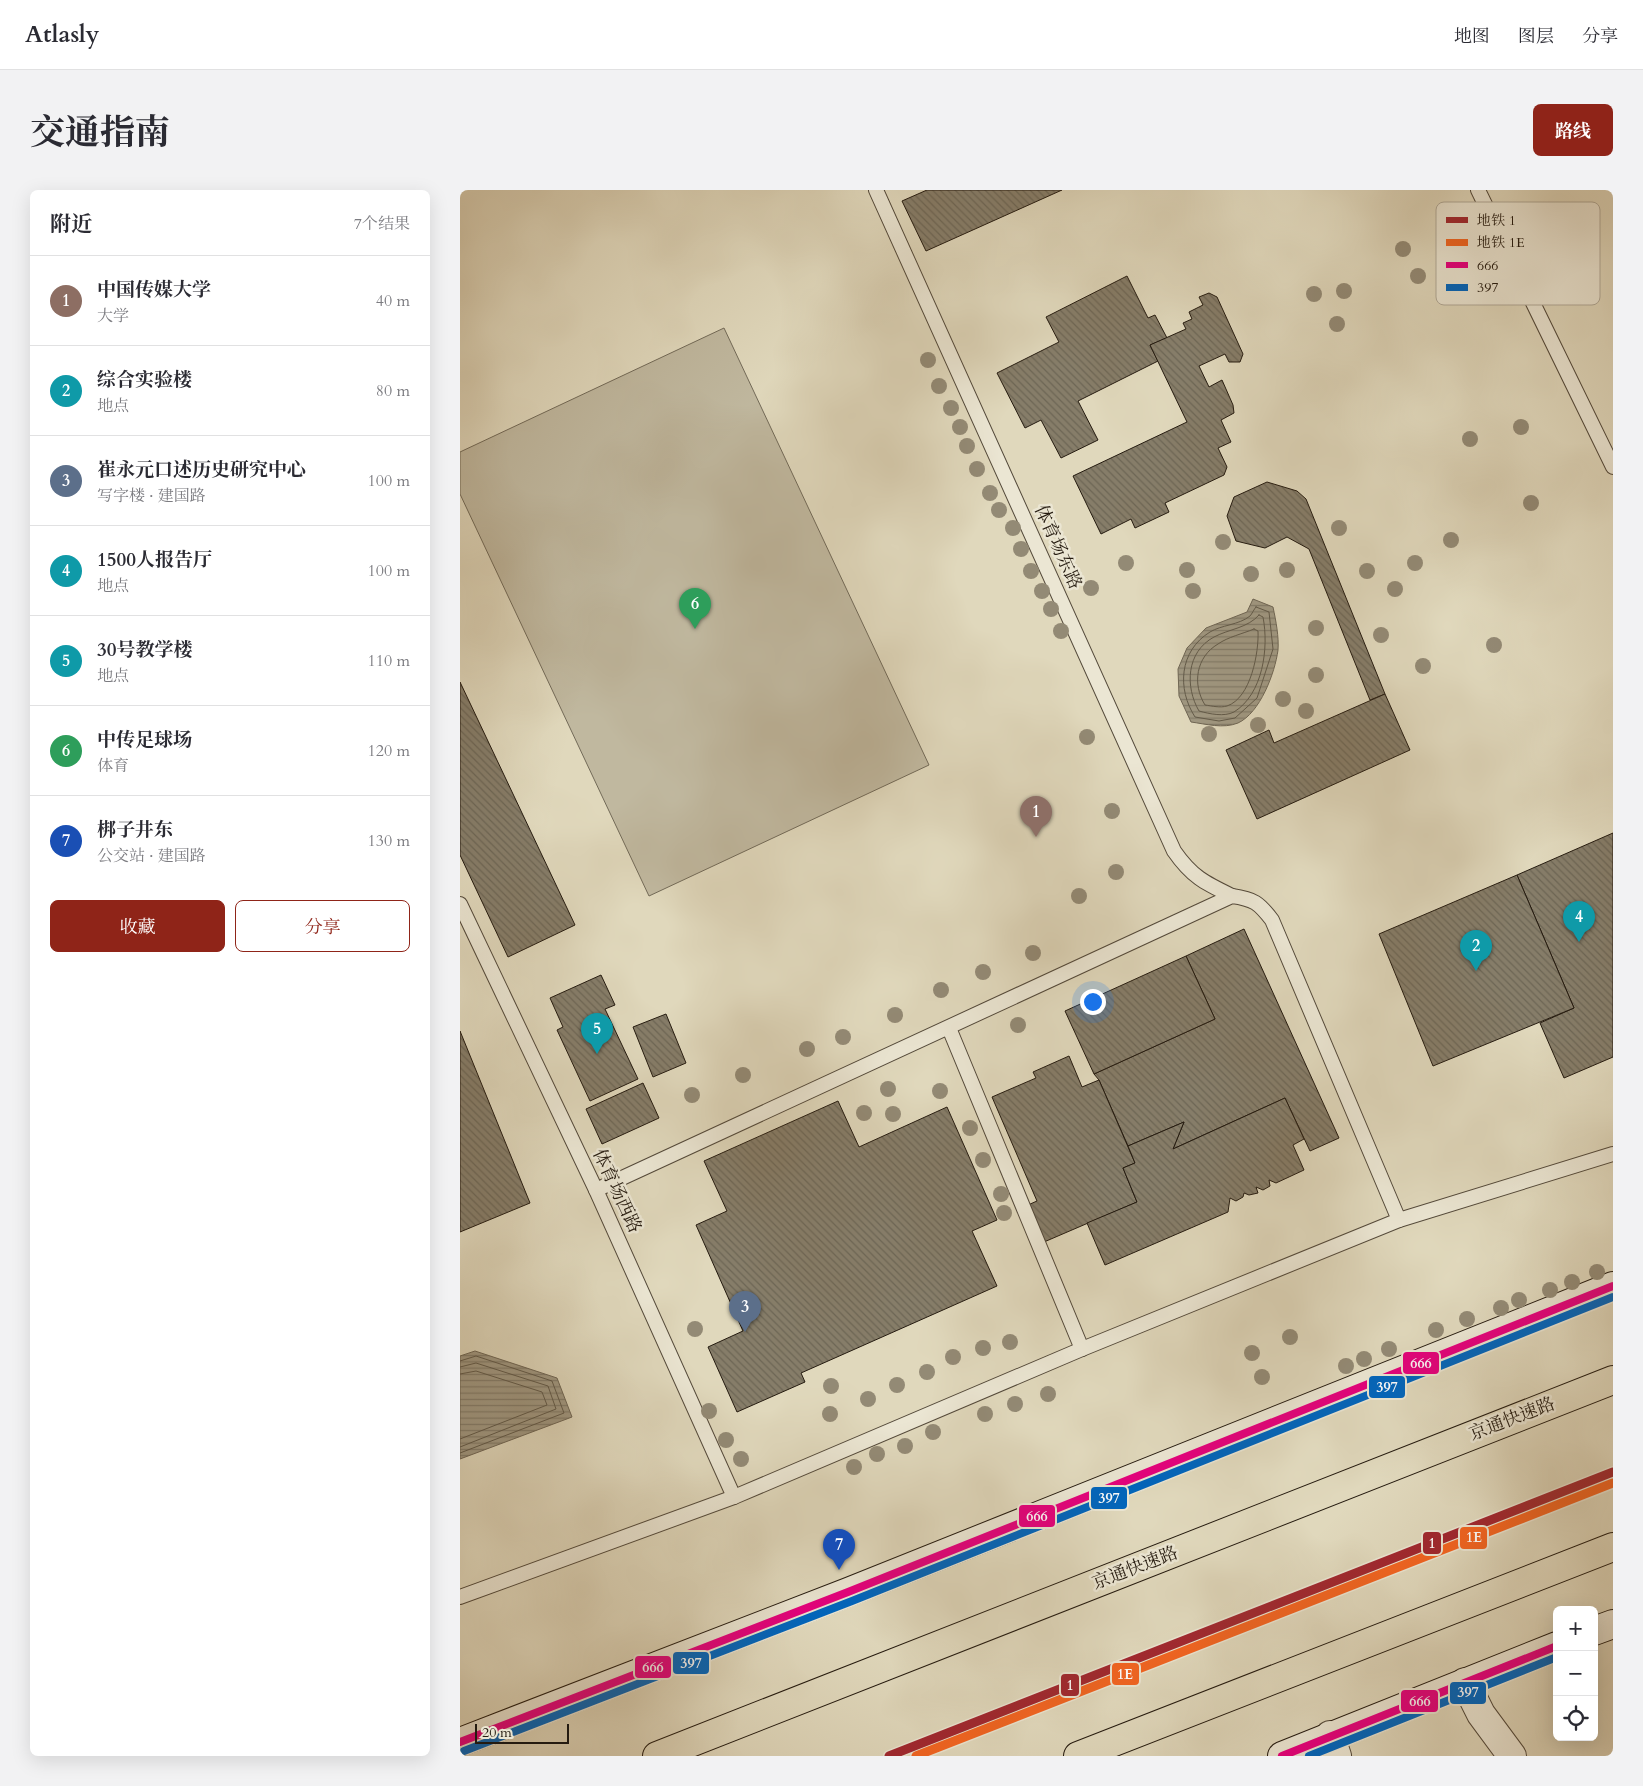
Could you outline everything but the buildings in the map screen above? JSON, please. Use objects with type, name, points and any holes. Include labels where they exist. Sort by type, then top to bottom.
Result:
[{"type":"highway","name":"京通快速路","points":[[657,1756],[1613,1380]]},
{"type":"highway","points":[[1078,1756],[1613,1547]]},
{"type":"main road","points":[[460,1742],[848,1592],[1613,1286]]},
{"type":"main road","points":[[1598,1630],[1613,1624]]},
{"type":"main road","points":[[1282,1756],[1333,1746],[1465,1682],[1553,1648]]},
{"type":"main road","points":[[1465,1682],[1481,1714],[1512,1756]]},
{"type":"lane","name":"体育场东路","points":[[876,190],[1174,851],[1186,869],[1206,883],[1232,896],[1247,898],[1260,904],[1272,920],[1399,1220]]},
{"type":"lane","points":[[1478,190],[1484,202]]},
{"type":"lane","points":[[1534,305],[1613,466]]},
{"type":"lane","points":[[596,1190],[1232,896]]},
{"type":"lane","name":"体育场西路","points":[[460,904],[596,1190],[734,1497]]},
{"type":"lane","points":[[949,1028],[1082,1349]]},
{"type":"lane","points":[[460,1597],[734,1497],[1082,1349],[1399,1220],[1613,1154]]},
{"type":"shaded area","points":[[724,328],[929,765],[649,896],[460,494],[460,452]]},
{"type":"water","points":[[1253,599],[1273,607],[1277,629],[1278,650],[1274,670],[1260,702],[1246,718],[1232,725],[1220,726],[1191,722],[1179,696],[1178,669],[1187,648],[1206,628],[1247,612]]},
{"type":"water","points":[[475,1351],[557,1378],[572,1417],[460,1459],[460,1356]]},
{"type":"metro line","name":"1","points":[[889,1756],[1613,1472]]},
{"type":"metro line","name":"1E","points":[[916,1756],[1613,1483]]},
{"type":"transit line","name":"666","points":[[460,1742],[848,1592],[1613,1286]]},
{"type":"transit line","name":"397","points":[[464,1751],[852,1601],[1613,1297]]},
{"type":"transit line","name":"666","points":[[1282,1756],[1553,1648]]},
{"type":"transit line","name":"397","points":[[1309,1756],[1553,1659]]},
{"type":"place","name":"中传足球场","points":[[695,629]]},
{"type":"place","name":"中国传媒大学","points":[[1036,837]]},
{"type":"place","name":"1500人报告厅","points":[[1579,942]]},
{"type":"place","name":"综合实验楼","points":[[1476,971]]},
{"type":"place","name":"30号教学楼","points":[[597,1054]]},
{"type":"place","name":"崔永元口述历史研究中心","points":[[745,1332]]},
{"type":"place","name":"梆子井东","points":[[839,1570]]}]
